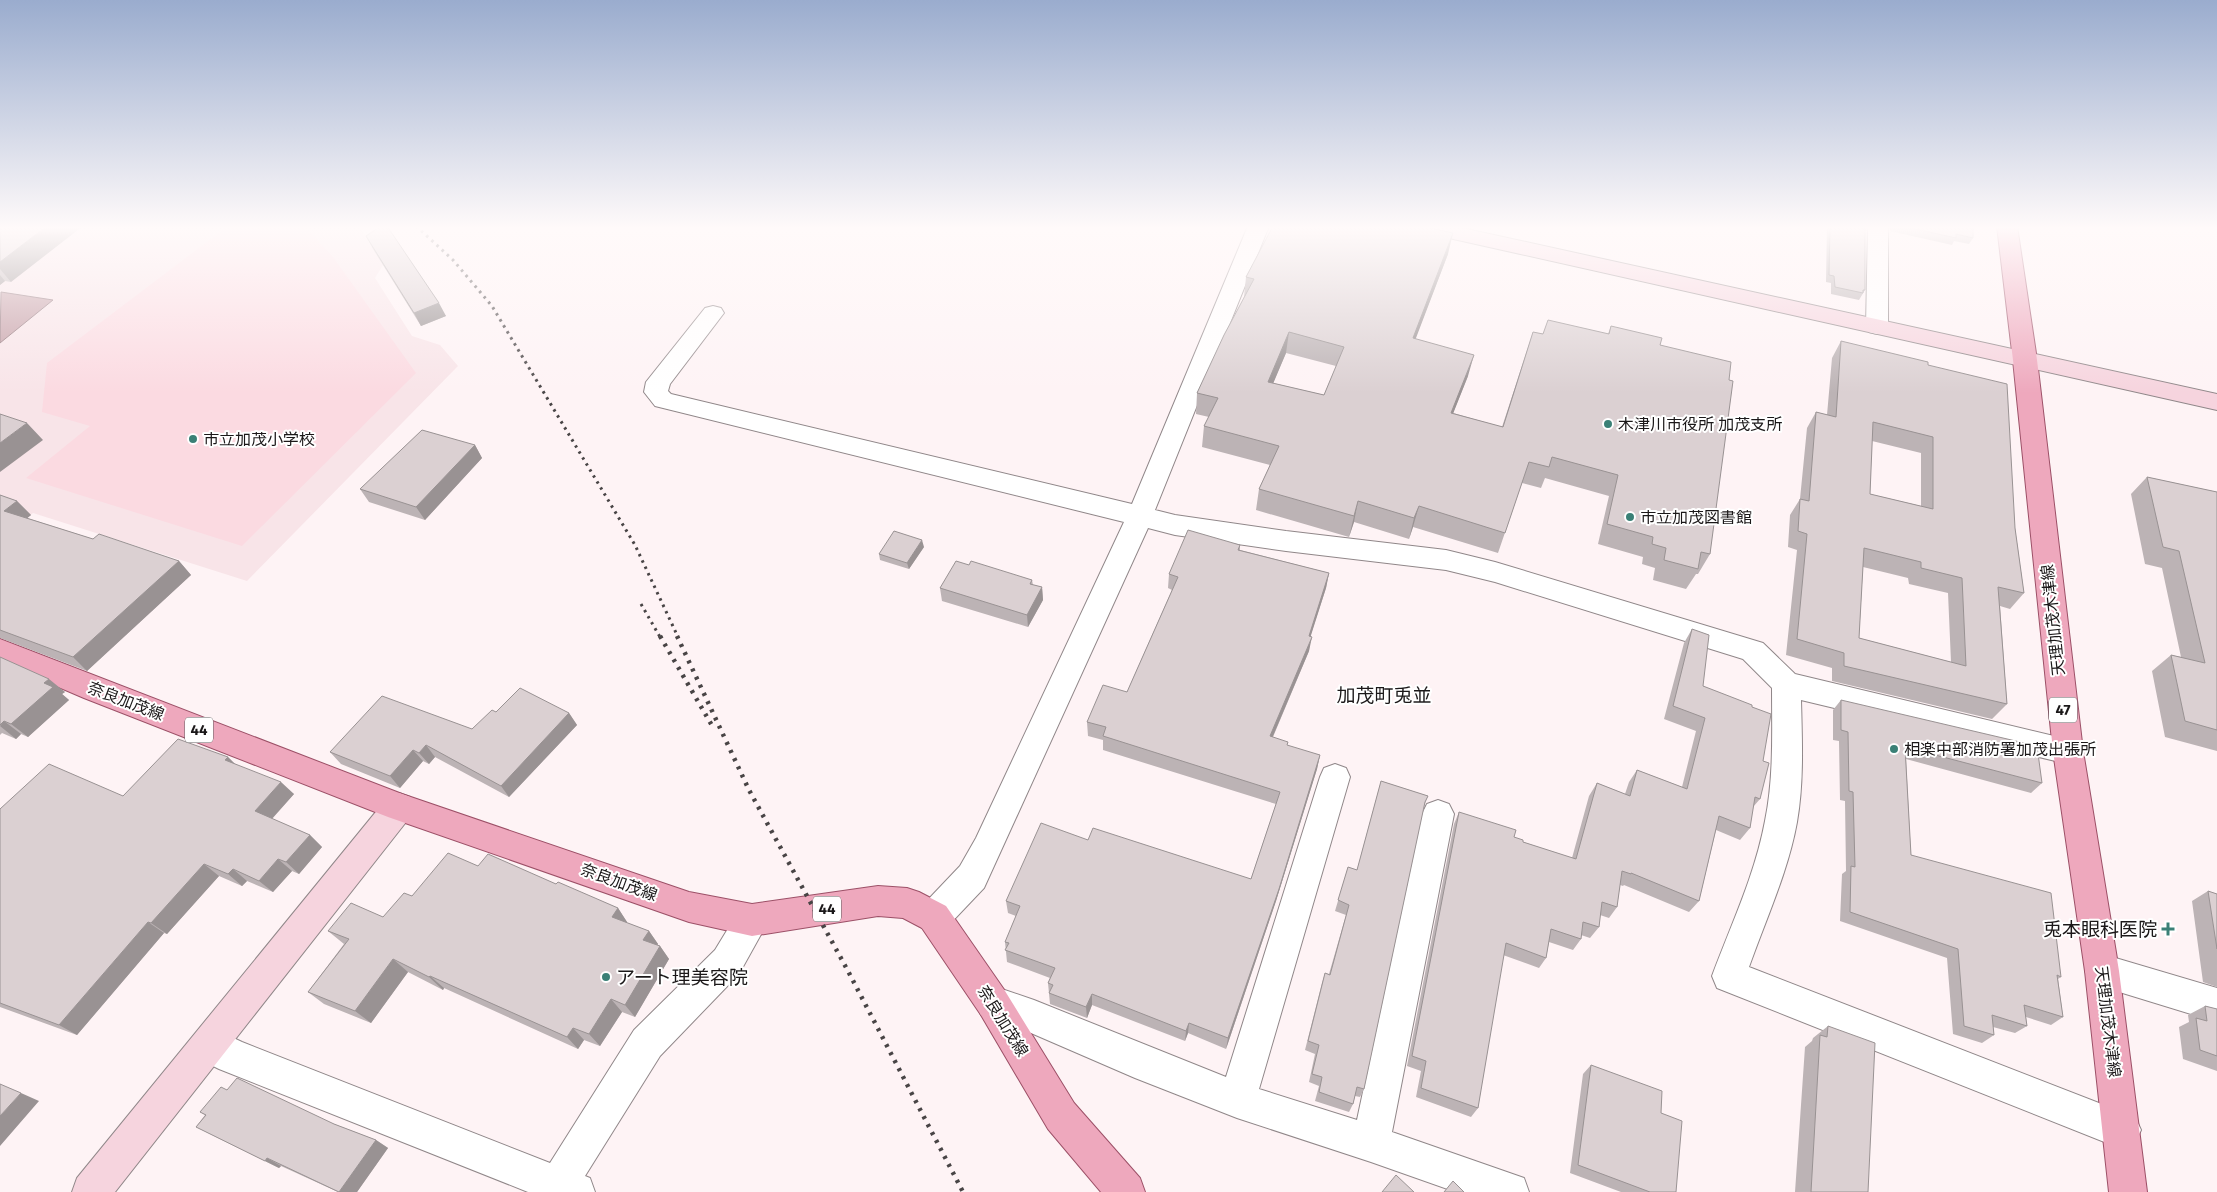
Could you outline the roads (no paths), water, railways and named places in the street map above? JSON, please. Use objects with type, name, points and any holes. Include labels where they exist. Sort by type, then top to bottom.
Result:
[{"type":"main road","name":"天理加茂木津線","points":[[2014,282],[2025,360],[2068,751],[2102,971],[2128,1192]]},
{"type":"main road","name":"奈良加茂線","points":[[0,650],[94,689],[400,808],[689,908],[752,920],[878,902],[907,903],[934,917],[993,1003],[1061,1116],[1126,1192]]},
{"type":"street","points":[[934,917],[972,877],[983,856],[1140,516],[1236,282]]},
{"type":"street","points":[[1673,282],[2217,402]]},
{"type":"street","points":[[1877,282],[1877,327]]},
{"type":"street","points":[[713,313],[658,382],[656,392],[663,400],[1175,525],[1446,560],[1495,572],[1753,651],[1786,684],[2068,751]]},
{"type":"street","points":[[1786,684],[1788,746],[1784,803],[1772,854],[1729,976],[2122,1130]]},
{"type":"street","points":[[1237,1100],[1335,777]]},
{"type":"street","points":[[91,1192],[400,808]]},
{"type":"street","points":[[1371,1143],[1438,814]]},
{"type":"street","points":[[210,1045],[232,1056],[567,1188],[647,1043],[727,962],[752,920]]},
{"type":"street","points":[[2102,971],[2217,1005]]},
{"type":"street","points":[[993,1003],[1034,1017],[1135,1060],[1237,1100],[1371,1143],[1510,1192]]},
{"type":"railway","points":[[471,282],[492,306],[635,545],[678,637]]},
{"type":"railway","points":[[641,604],[660,637]]},
{"type":"railway","points":[[660,636],[714,729]]},
{"type":"railway","points":[[677,636],[749,790],[848,971],[963,1192]]},
{"type":"place","name":"木津川市役所 加茂支所","points":[[1608,424]]},
{"type":"place","name":"市立加茂小学校","points":[[193,439]]},
{"type":"place","name":"市立加茂図書館","points":[[1630,517]]},
{"type":"place","name":"相楽中部消防署加茂出張所","points":[[1894,749]]},
{"type":"place","name":"兎本眼科医院","points":[[2168,929]]},
{"type":"place","name":"アート理美容院","points":[[606,977]]},
{"type":"district","name":"加茂町兎並","points":[[1384,695]]}]
